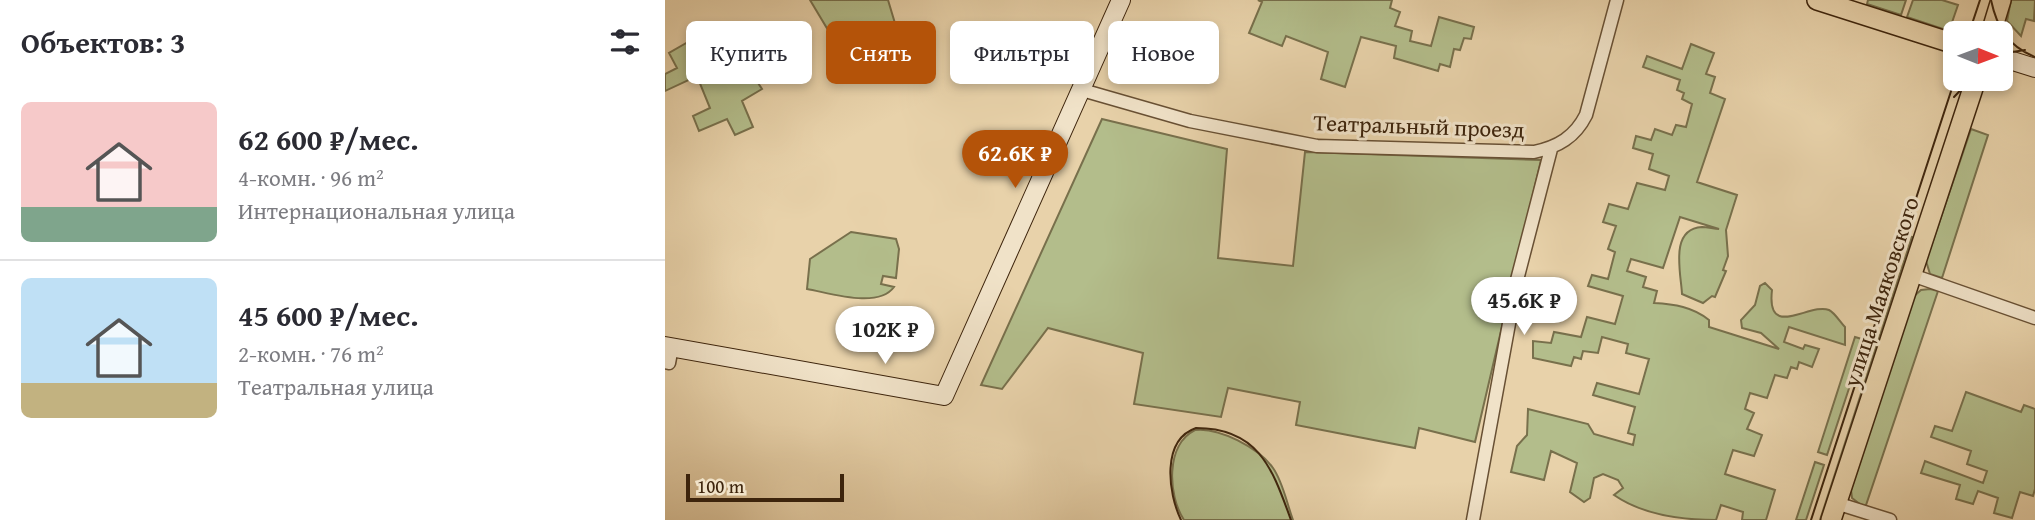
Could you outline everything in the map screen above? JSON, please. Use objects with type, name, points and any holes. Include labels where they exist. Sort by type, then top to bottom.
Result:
[{"type":"main road","points":[[668,352],[944,396],[1121,0]]},
{"type":"main road","points":[[1817,0],[1943,40]]},
{"type":"main road","points":[[1995,21],[2001,0]]},
{"type":"main road","points":[[2013,61],[2035,68]]},
{"type":"main road","name":"улица Маяковского","points":[[1833,512],[1972,91]]},
{"type":"street","points":[[1473,520],[1517,280],[1551,149],[1579,130],[1586,115],[1617,0]]},
{"type":"street","name":"Театральный проезд","points":[[1081,90],[1190,121],[1317,146],[1534,152],[1551,149]]},
{"type":"street","points":[[1912,275],[2035,318]]},
{"type":"street","points":[[1833,512],[1889,520]]},
{"type":"green space","points":[[810,0],[888,0],[894,21],[826,21],[826,27]]},
{"type":"green space","points":[[1258,0],[1392,0],[1390,8],[1400,12],[1395,26],[1412,31],[1410,41],[1431,46],[1439,17],[1474,27],[1471,39],[1464,38],[1460,50],[1454,49],[1450,67],[1440,64],[1438,71],[1394,58],[1396,46],[1361,37],[1345,87],[1321,79],[1328,52],[1286,36],[1282,46],[1249,33],[1262,2]]},
{"type":"green space","points":[[1868,0],[1906,0],[1901,15],[1867,4]]},
{"type":"green space","points":[[1913,0],[1942,0],[1958,5],[1952,21],[1943,21],[1943,29],[1907,17]]},
{"type":"green space","points":[[2011,0],[2035,0],[2034,21],[2026,19],[2021,36],[2013,27],[2013,21],[2007,21]]},
{"type":"green space","points":[[686,43],[686,81],[665,91],[665,74],[677,68],[669,53]]},
{"type":"green space","points":[[1691,44],[1714,53],[1706,74],[1715,77],[1710,93],[1725,99],[1697,182],[1737,195],[1726,230],[1728,256],[1723,270],[1726,271],[1715,297],[1712,296],[1703,303],[1682,294],[1679,253],[1685,235],[1702,227],[1719,229],[1680,217],[1663,268],[1631,259],[1627,271],[1646,277],[1643,287],[1657,291],[1654,303],[1690,309],[1709,320],[1709,327],[1779,349],[1761,333],[1742,328],[1741,320],[1755,305],[1760,286],[1765,283],[1772,290],[1772,305],[1776,314],[1782,317],[1821,309],[1829,310],[1845,327],[1845,345],[1789,327],[1784,342],[1803,349],[1805,345],[1819,349],[1812,367],[1799,362],[1797,369],[1791,367],[1787,378],[1775,375],[1767,398],[1750,393],[1745,409],[1754,413],[1747,429],[1762,435],[1754,456],[1733,450],[1725,474],[1775,490],[1766,520],[1742,520],[1743,512],[1721,505],[1716,520],[1690,519],[1650,512],[1614,495],[1623,488],[1618,480],[1603,474],[1594,478],[1590,498],[1584,502],[1570,492],[1577,463],[1551,451],[1544,480],[1511,472],[1517,446],[1527,435],[1528,409],[1588,424],[1594,434],[1633,445],[1635,435],[1628,433],[1635,407],[1593,395],[1597,383],[1639,394],[1649,359],[1626,353],[1628,344],[1602,337],[1598,353],[1583,351],[1581,359],[1574,357],[1571,366],[1533,358],[1533,341],[1551,343],[1554,332],[1581,337],[1587,317],[1615,324],[1623,296],[1588,286],[1592,275],[1608,279],[1615,252],[1608,249],[1616,226],[1603,222],[1609,204],[1628,209],[1637,183],[1665,190],[1669,176],[1649,169],[1653,154],[1633,148],[1636,136],[1651,140],[1655,129],[1672,135],[1676,125],[1686,127],[1692,104],[1682,99],[1684,93],[1677,90],[1680,80],[1643,67],[1647,56],[1682,69]]},
{"type":"green space","points":[[700,84],[759,84],[762,89],[742,101],[753,127],[735,135],[727,119],[699,131],[693,116],[710,108]]},
{"type":"green space","points":[[1102,119],[1227,149],[1218,258],[1293,266],[1305,152],[1541,160],[1475,442],[1419,428],[1415,448],[1296,425],[1300,402],[1228,388],[1221,417],[1134,404],[1143,353],[1048,328],[1002,389],[981,385]]},
{"type":"green space","points":[[1971,129],[1988,135],[1942,278],[1930,274],[1926,261]]},
{"type":"green space","points":[[851,232],[896,239],[899,249],[896,278],[883,276],[881,284],[894,287],[887,294],[866,298],[807,289],[810,259]]},
{"type":"green space","points":[[1912,237],[1917,238],[1826,520],[1820,520]]},
{"type":"green space","points":[[1921,290],[1938,291],[1865,508],[1852,498],[1851,490],[1913,297]]},
{"type":"green space","points":[[1855,337],[1865,340],[1827,455],[1818,452]]},
{"type":"green space","points":[[1966,392],[2021,412],[2024,405],[2035,409],[2035,489],[2033,496],[2020,492],[2012,518],[1994,513],[1998,498],[1978,491],[1973,504],[1956,499],[1960,485],[1921,473],[1925,461],[1983,483],[1987,471],[1967,464],[1971,451],[1931,437],[1935,426],[1952,431]]},
{"type":"green space","points":[[1195,430],[1227,435],[1248,446],[1267,461],[1279,480],[1293,520],[1184,520],[1175,498],[1172,472],[1178,447],[1185,437]]},
{"type":"green space","points":[[1815,462],[1824,465],[1806,520],[1796,520]]},
{"type":"tram line","points":[[1973,21],[1980,0]]},
{"type":"tram line","points":[[1991,0],[2005,35],[2035,57]]},
{"type":"tram line","points":[[2013,52],[2025,50]]},
{"type":"tram line","points":[[1811,520],[1951,91]]},
{"type":"tram line","points":[[1954,97],[1960,91]]},
{"type":"tram line","points":[[1181,520],[1171,482],[1172,455],[1185,434],[1196,428],[1235,435],[1249,444],[1270,469],[1291,520]]}]
